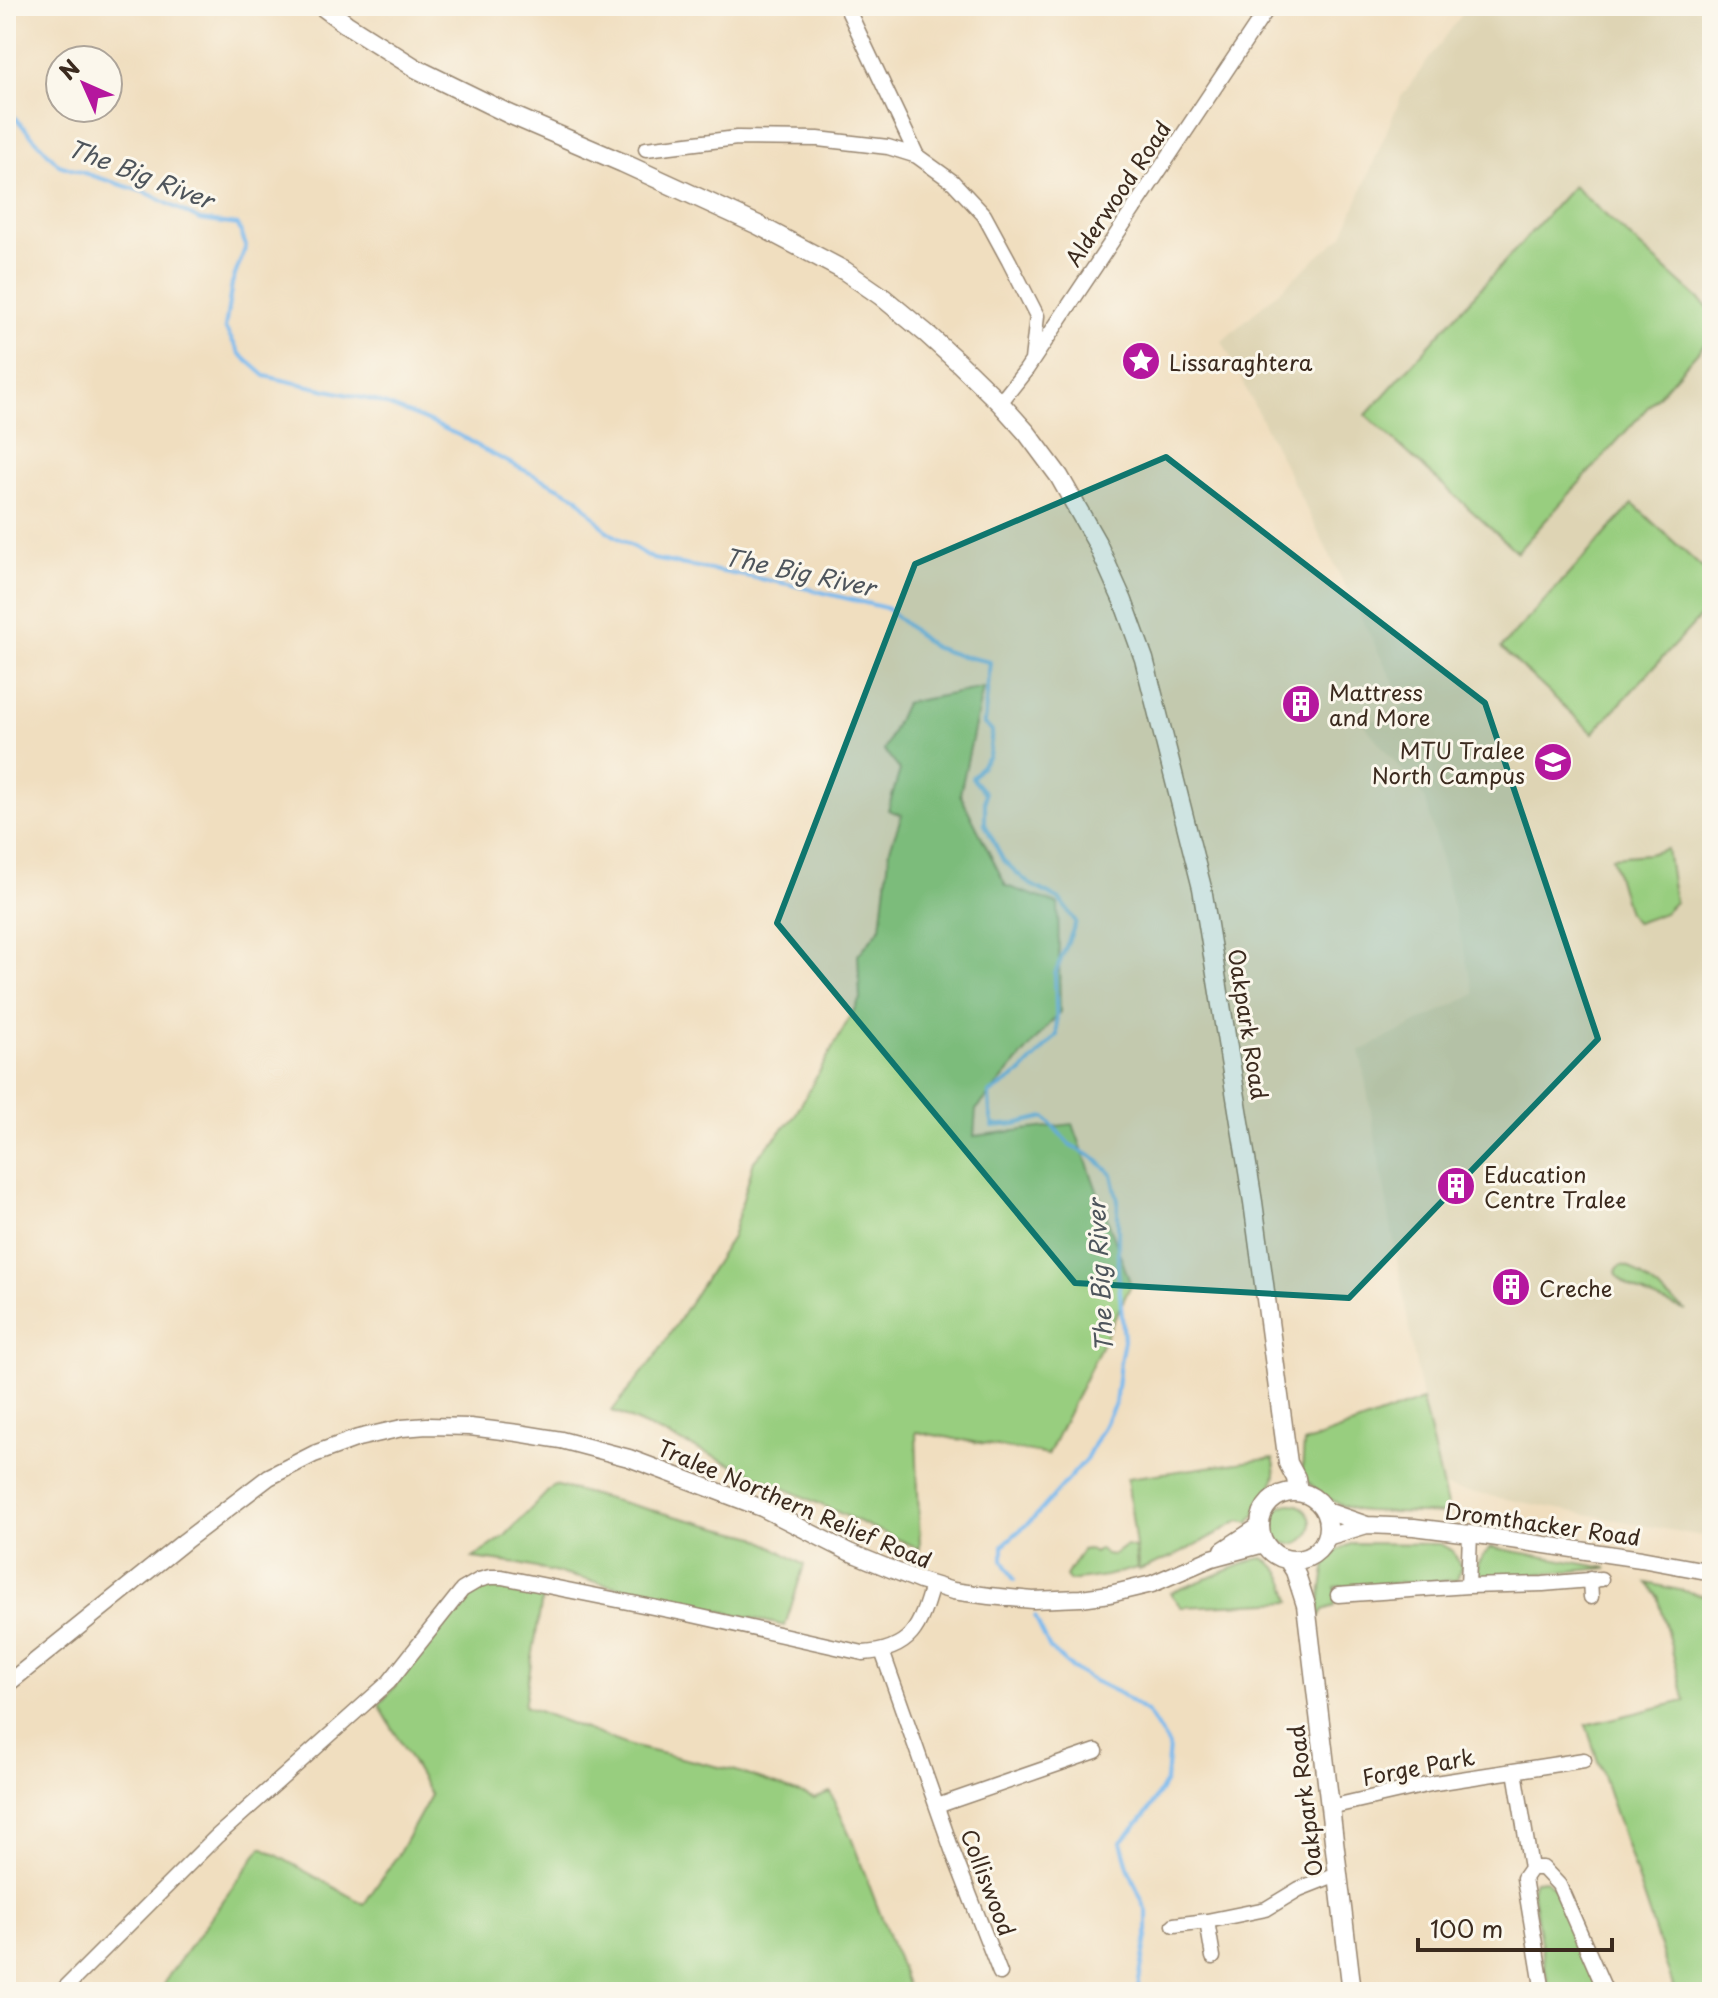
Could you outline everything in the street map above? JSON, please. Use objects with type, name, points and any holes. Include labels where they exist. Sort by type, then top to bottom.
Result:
[{"type":"main road","name":"Oakpark Road","points":[[322,6],[417,69],[509,114],[758,225],[845,271],[927,334],[1000,403],[1059,476],[1097,543],[1144,659],[1202,888],[1253,1202],[1288,1463]]},
{"type":"main road","points":[[1288,1463],[1296,1478],[1298,1492]]},
{"type":"main road","points":[[1278,1496],[1288,1463]]},
{"type":"main road","points":[[1298,1492],[1312,1497],[1324,1510],[1328,1524],[1327,1537],[1309,1558],[1288,1560],[1276,1555],[1264,1544],[1261,1532],[1263,1512],[1269,1502],[1278,1496],[1298,1492]]},
{"type":"main road","points":[[1306,1605],[1311,1568],[1309,1558]]},
{"type":"main road","points":[[1288,1560],[1295,1571],[1306,1605]]},
{"type":"main road","name":"Oakpark Road","points":[[1306,1605],[1352,1992]]},
{"type":"street","points":[[846,6],[917,156]]},
{"type":"street","name":"Alderwood Road","points":[[1000,403],[1269,6]]},
{"type":"street","points":[[646,149],[737,138],[818,139],[888,147],[917,156],[953,182],[984,215],[1037,316],[1032,360]]},
{"type":"street","name":"Tralee Northern Relief Road","points":[[6,1685],[269,1477],[314,1454],[358,1438],[402,1428],[470,1427],[518,1433],[561,1440],[629,1458],[762,1508],[849,1552],[932,1585],[989,1596],[1033,1600],[1110,1594],[1143,1586],[1212,1558],[1264,1544]]},
{"type":"street","points":[[1324,1510],[1367,1525]]},
{"type":"street","name":"Tralee Northern Relief Road","points":[[1212,1558],[1261,1525]]},
{"type":"street","points":[[1327,1537],[1367,1525]]},
{"type":"street","name":"Dromthacker Road","points":[[1367,1525],[1470,1534],[1712,1572]]},
{"type":"street","points":[[1468,1586],[1470,1534]]},
{"type":"street","points":[[61,1992],[216,1837],[389,1682],[462,1590],[479,1580],[502,1577],[863,1653],[882,1651],[913,1633],[926,1607],[932,1585]]},
{"type":"street","points":[[1338,1595],[1595,1579],[1591,1597]]},
{"type":"street","name":"Colliswood","points":[[882,1651],[905,1722],[1000,1973]]},
{"type":"street","name":"Colliswood","points":[[937,1806],[1096,1751]]},
{"type":"street","name":"Forge Park","points":[[1330,1807],[1435,1783],[1584,1760]]},
{"type":"street","points":[[1515,1771],[1531,1868],[1524,1878],[1543,1992]]},
{"type":"street","points":[[1531,1868],[1543,1868],[1559,1885],[1606,1992]]},
{"type":"street","points":[[1174,1925],[1266,1909],[1299,1889],[1337,1874]]},
{"type":"street","points":[[1207,1921],[1213,1957]]},
{"type":"highlighted area","points":[[1166,457],[1485,703],[1598,1039],[1349,1298],[1075,1283],[777,923],[915,564]]},
{"type":"shaded area","name":"MTU Tralee North Campus","points":[[1468,6],[1712,6],[1712,1538],[1442,1487],[1422,1400],[1360,1051],[1475,994],[1425,798],[1364,725],[1405,705],[1222,341],[1343,235],[1401,97]]},
{"type":"green space","points":[[1573,186],[1712,311],[1712,336],[1517,552],[1366,415]]},
{"type":"green space","points":[[1633,504],[1712,577],[1712,604],[1593,733],[1501,648]]},
{"type":"green space","points":[[983,688],[960,794],[1006,886],[1058,904],[1060,1012],[976,1110],[974,1136],[1073,1124],[1131,1285],[1048,1455],[916,1432],[920,1549],[612,1411],[655,1357],[732,1237],[754,1161],[794,1117],[860,999],[858,955],[881,927],[890,848],[902,815],[888,810],[900,770],[884,750],[905,703]]},
{"type":"green space","points":[[1667,849],[1675,902],[1664,913],[1636,923],[1628,913],[1612,857]]},
{"type":"green space","points":[[1622,1265],[1629,1267],[1686,1311],[1623,1282],[1617,1275],[1617,1269]]},
{"type":"green space","points":[[1422,1400],[1449,1514],[1356,1510],[1323,1495],[1307,1481],[1302,1472],[1304,1443]]},
{"type":"green space","points":[[1273,1458],[1273,1484],[1250,1523],[1239,1521],[1181,1553],[1139,1570],[1127,1478]]},
{"type":"green space","points":[[554,1485],[756,1537],[804,1565],[785,1626],[519,1564],[473,1558],[505,1536]]},
{"type":"green space","points":[[1291,1504],[1305,1510],[1311,1524],[1305,1538],[1291,1544],[1277,1538],[1271,1524],[1277,1510]]},
{"type":"green space","points":[[1353,1543],[1440,1544],[1453,1551],[1461,1567],[1457,1580],[1335,1587],[1335,1606],[1323,1610],[1317,1620],[1326,1563],[1338,1550]]},
{"type":"green space","points":[[1125,1546],[1135,1548],[1137,1568],[1070,1581],[1066,1576],[1082,1550],[1088,1549],[1094,1553],[1099,1549],[1113,1555]]},
{"type":"green space","points":[[1490,1547],[1607,1568],[1479,1579],[1478,1564]]},
{"type":"green space","points":[[1263,1558],[1275,1566],[1283,1577],[1291,1602],[1181,1607],[1170,1593],[1256,1559]]},
{"type":"green space","points":[[502,1582],[543,1593],[524,1706],[630,1746],[736,1771],[814,1798],[830,1792],[850,1835],[910,1992],[161,1992],[167,1978],[262,1847],[364,1904],[399,1853],[431,1795],[379,1705],[477,1585]]},
{"type":"green space","points":[[1647,1583],[1712,1597],[1712,1992],[1675,1992],[1586,1725],[1685,1701],[1658,1596]]},
{"type":"green space","points":[[1546,1880],[1555,1888],[1600,1992],[1549,1992],[1532,1888],[1535,1881]]},
{"type":"waterway","name":"The Big River","points":[[6,108],[59,165],[147,193],[200,220],[238,225],[246,246],[232,283],[225,328],[240,354],[265,376],[376,401],[467,439],[576,496],[607,531],[653,559],[788,584],[886,608],[933,647],[990,662],[984,724],[992,731],[989,756],[972,778],[985,793],[985,824],[1003,860],[1028,883],[1060,900],[1076,922],[1055,974],[1057,1035],[1022,1072],[989,1094],[990,1113],[993,1126],[1045,1117],[1069,1144],[1096,1159],[1112,1174],[1118,1201],[1118,1270],[1124,1340],[1115,1404],[1086,1459],[1035,1517],[1003,1545],[1003,1560],[1014,1580]]},
{"type":"waterway","name":"The Big River","points":[[1035,1617],[1050,1649],[1088,1678],[1119,1693],[1148,1713],[1169,1746],[1166,1781],[1148,1812],[1121,1842],[1147,1912],[1147,1937],[1137,1992]]},
{"type":"place","name":"Lissaraghtera","points":[[1141,361]]},
{"type":"place","name":"Mattress and More","points":[[1301,704]]},
{"type":"place","name":"MTU Tralee North Campus","points":[[1553,762]]},
{"type":"place","name":"Education Centre Tralee","points":[[1456,1186]]},
{"type":"place","name":"Creche","points":[[1511,1287]]}]
